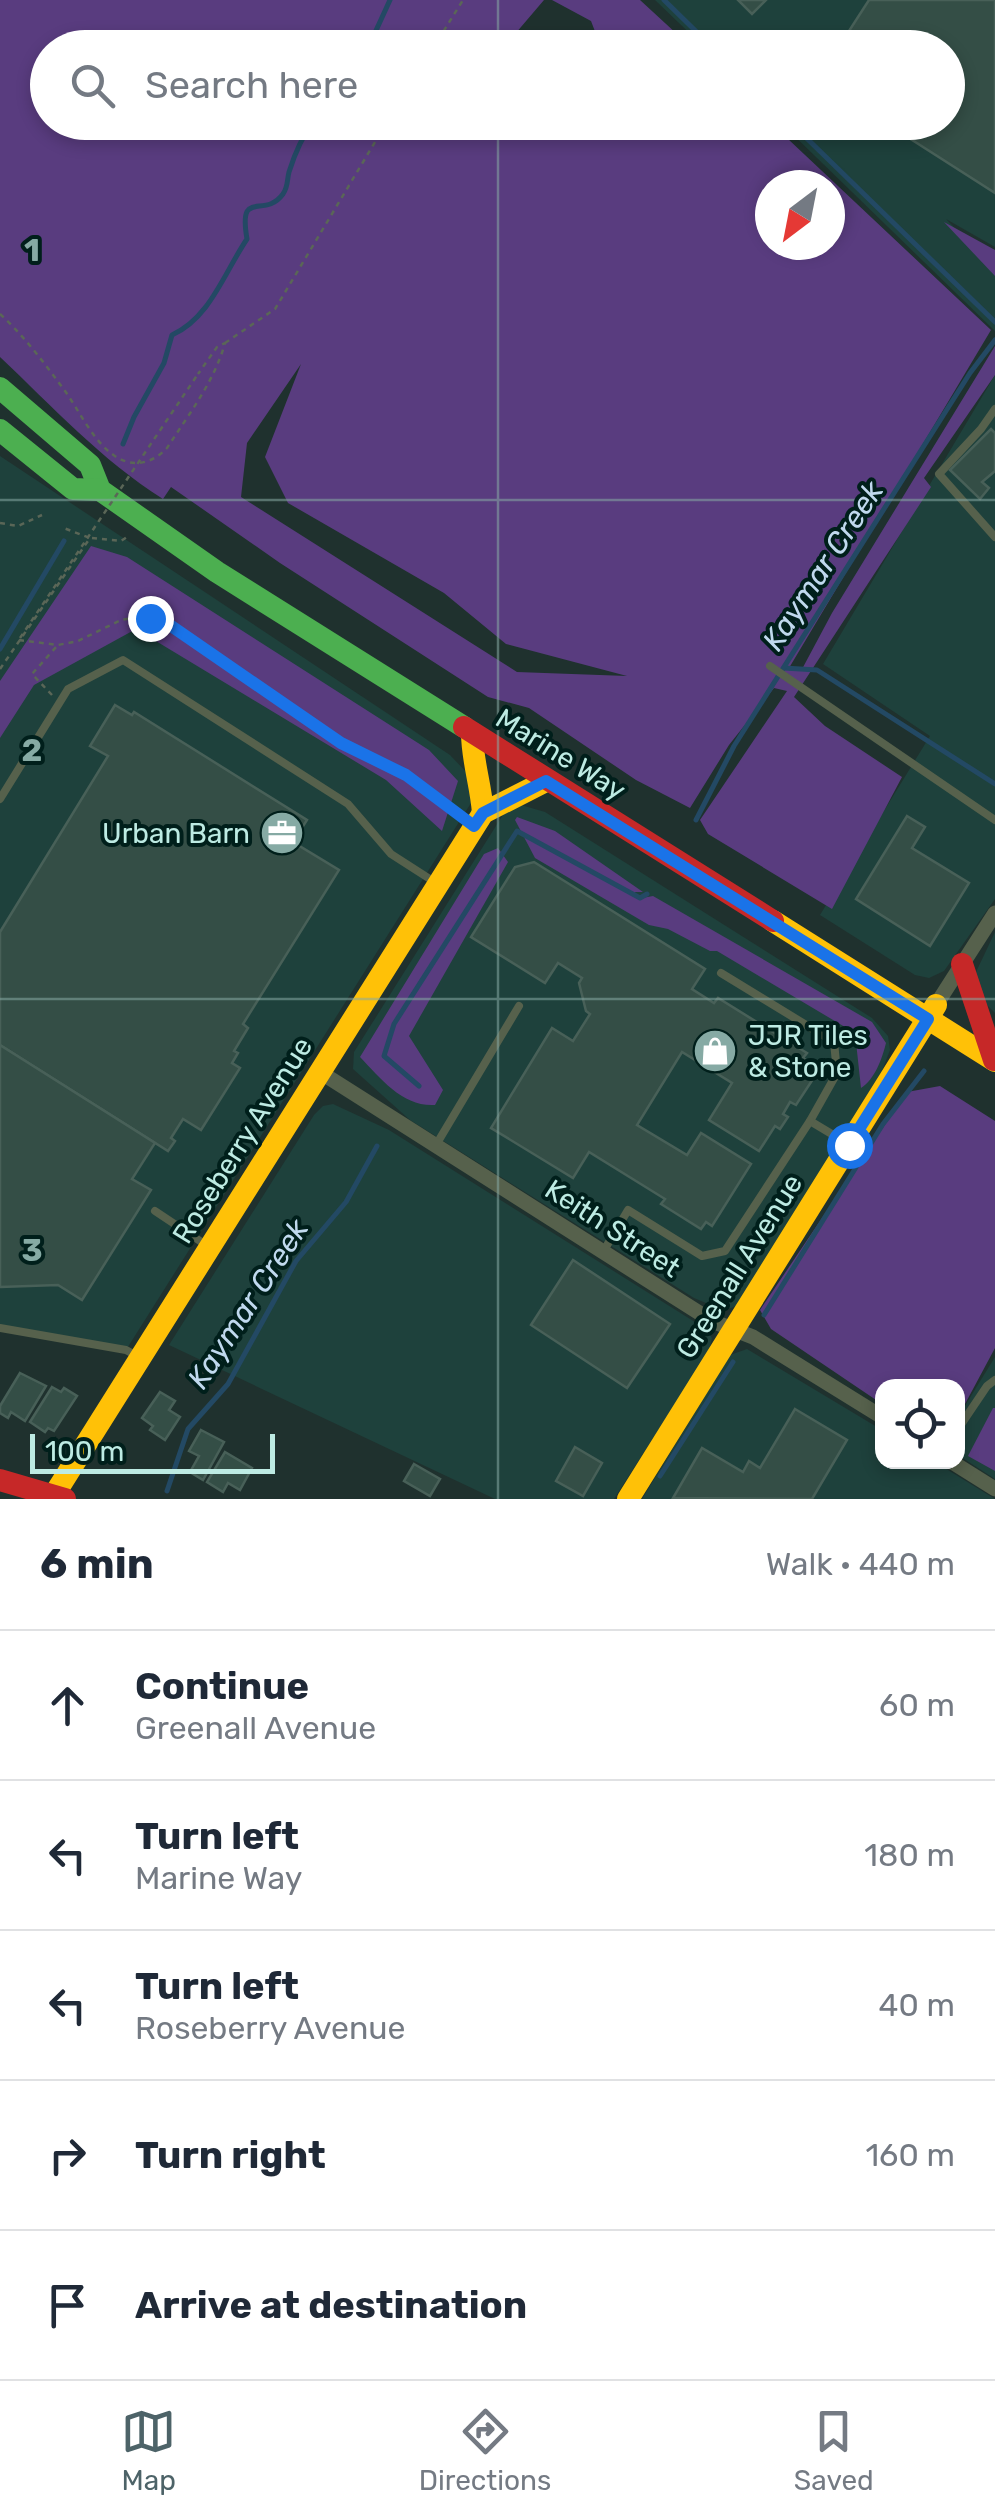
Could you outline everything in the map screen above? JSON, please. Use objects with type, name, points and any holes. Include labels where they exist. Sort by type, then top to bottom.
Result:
[{"type":"street","name":"Marine Way","points":[[0,388],[90,465],[100,490]]},
{"type":"street","name":"Marine Way","points":[[0,430],[74,488],[100,490],[217,572],[546,781],[932,1012],[994,1061]]},
{"type":"street","points":[[472,733],[472,757],[480,778],[478,820]]},
{"type":"street","points":[[478,820],[546,781]]},
{"type":"street","name":"Roseberry Avenue","points":[[57,1498],[478,820]]},
{"type":"street","name":"Greenall Avenue","points":[[628,1499],[995,912]]},
{"type":"street","points":[[962,964],[994,1061]]},
{"type":"street","name":"Keith Street","points":[[320,1072],[712,1320],[753,1337],[875,1414]]},
{"type":"street","points":[[964,1469],[995,1488]]},
{"type":"street","points":[[0,1480],[57,1498]]},
{"type":"lane","points":[[995,409],[939,474],[995,537]]},
{"type":"lane","points":[[0,799],[68,689],[123,660],[348,804],[391,854],[437,884]]},
{"type":"lane","points":[[770,666],[995,820]]},
{"type":"lane","points":[[603,1252],[628,1210],[702,1256],[725,1251],[838,1073],[834,1042],[721,973]]},
{"type":"lane","points":[[436,1145],[519,1006]]},
{"type":"lane","points":[[810,1121],[849,1145]]},
{"type":"lane","points":[[156,1212],[209,1248]]},
{"type":"lane","points":[[0,1328],[126,1350],[141,1358]]},
{"type":"lane","points":[[965,1419],[995,1380]]},
{"type":"path","points":[[444,30],[463,0]]},
{"type":"path","points":[[20,639],[218,347],[275,309],[376,140]]},
{"type":"path","points":[[0,314],[39,355],[90,428],[115,456],[130,462],[152,460],[167,448],[207,387],[226,343]]},
{"type":"path","points":[[0,523],[18,526],[42,515]]},
{"type":"path","points":[[61,527],[90,538],[121,542],[145,522]]},
{"type":"path","points":[[0,668],[90,538]]},
{"type":"path","points":[[20,639],[58,644],[78,641],[121,620],[138,617],[164,621],[341,743],[406,775],[478,820]]},
{"type":"path","points":[[58,644],[32,674],[60,703]]},
{"type":"shaded area","points":[[0,0],[544,0],[518,30],[30,30],[30,140],[789,140],[821,170],[755,170],[755,260],[845,260],[845,193],[991,330],[789,668],[801,671],[832,613],[995,346],[995,375],[924,478],[931,487],[794,697],[825,726],[902,777],[832,909],[708,834],[700,820],[787,691],[774,688],[729,745],[690,808],[636,780],[529,708],[488,697],[280,563],[171,487],[163,499],[98,450],[0,357]],"holes":[[[301,364],[265,457],[288,503],[444,593],[506,644],[627,676],[517,672],[241,497],[247,443]]]},
{"type":"shaded area","points":[[552,0],[640,0],[673,30],[594,30],[591,21]]},
{"type":"shaded area","points":[[655,0],[995,0],[995,247],[946,219],[995,269],[995,331],[845,185],[845,170],[829,170],[798,140],[965,140],[965,30],[686,30]]},
{"type":"shaded area","points":[[944,222],[995,250],[995,276]]},
{"type":"shaded area","points":[[995,375],[995,899],[944,971],[929,978],[915,975],[820,915],[930,736],[823,664]]},
{"type":"shaded area","points":[[0,456],[450,755],[469,775],[471,803],[126,1350],[0,1328]]},
{"type":"shaded area","points":[[91,546],[127,557],[429,750],[458,781],[442,831],[386,780],[136,629],[34,685],[0,738],[0,681]]},
{"type":"shaded area","points":[[521,805],[545,812],[872,1018],[888,1036],[890,1050],[877,1084],[736,1306],[718,1308],[694,1298],[410,1120],[353,1069],[354,1052],[506,810]]},
{"type":"shaded area","points":[[517,817],[555,831],[643,892],[635,892],[637,899],[653,896],[872,1022],[886,1043],[870,1079],[861,1088],[855,1033],[717,951],[668,929],[649,925],[535,858],[515,820]]},
{"type":"shaded area","points":[[498,848],[508,862],[409,1036],[443,1090],[435,1105],[413,1101],[393,1090],[360,1057],[484,854]]},
{"type":"shaded area","points":[[995,932],[995,1013],[983,1001],[976,972]]},
{"type":"shaded area","points":[[940,1086],[995,1121],[995,1348],[965,1404],[965,1379],[875,1379],[875,1399],[771,1329],[760,1310],[907,1092]]},
{"type":"shaded area","points":[[333,1104],[389,1130],[706,1329],[712,1338],[709,1351],[614,1499],[495,1499],[169,1345],[314,1115],[323,1106]]},
{"type":"shaded area","points":[[747,1349],[875,1426],[875,1469],[946,1469],[995,1499],[642,1499],[730,1355]]},
{"type":"shaded area","points":[[995,1357],[995,1479],[965,1460],[965,1406]]},
{"type":"shaded area","points":[[995,1408],[995,1471],[968,1456]]},
{"type":"building","points":[[738,0],[766,0],[752,14]]},
{"type":"building","points":[[869,0],[995,0],[995,193],[912,140],[965,140],[965,30],[850,30]]},
{"type":"building","points":[[991,429],[995,433],[995,471],[982,482],[989,488],[980,499],[950,470]]},
{"type":"building","points":[[115,705],[132,715],[134,712],[307,820],[293,842],[339,870],[243,1024],[248,1028],[234,1051],[238,1053],[232,1063],[240,1068],[201,1130],[183,1119],[168,1151],[0,1045],[0,932],[108,756],[90,746]]},
{"type":"building","points":[[907,816],[925,827],[912,848],[969,883],[930,946],[856,899]]},
{"type":"building","points":[[534,862],[705,969],[692,989],[714,1003],[718,998],[807,1053],[803,1058],[814,1065],[807,1075],[813,1079],[796,1105],[790,1102],[783,1114],[788,1117],[780,1129],[775,1126],[759,1151],[709,1120],[732,1083],[682,1052],[637,1125],[687,1155],[701,1133],[751,1164],[712,1226],[706,1222],[701,1229],[661,1204],[665,1199],[589,1152],[573,1178],[491,1128],[552,1028],[573,1041],[590,1014],[579,983],[582,978],[558,963],[545,983],[471,937],[515,867]]},
{"type":"building","points":[[0,1045],[155,1143],[132,1179],[151,1190],[82,1300],[58,1285],[0,1287]]},
{"type":"building","points":[[573,1260],[670,1324],[627,1388],[531,1325]]},
{"type":"building","points":[[20,1373],[46,1386],[25,1421],[11,1412],[8,1418],[0,1413],[0,1406]]},
{"type":"building","points":[[52,1387],[61,1392],[64,1388],[77,1396],[54,1431],[48,1428],[45,1432],[30,1422]]},
{"type":"building","points":[[160,1392],[175,1401],[169,1410],[180,1417],[165,1440],[150,1430],[153,1426],[142,1418]]},
{"type":"building","points":[[795,1409],[847,1440],[812,1499],[673,1498],[702,1448],[743,1472],[749,1461],[760,1468]]},
{"type":"building","points":[[201,1430],[224,1442],[203,1480],[190,1472],[199,1456],[189,1451]]},
{"type":"building","points":[[575,1447],[602,1463],[583,1496],[556,1481]]},
{"type":"building","points":[[225,1452],[252,1468],[240,1490],[228,1483],[223,1492],[207,1482]]},
{"type":"building","points":[[414,1464],[440,1479],[430,1496],[404,1481]]},
{"type":"waterway","points":[[376,30],[390,0]]},
{"type":"waterway","points":[[664,0],[695,30]]},
{"type":"waterway","points":[[123,444],[164,363],[172,335],[197,318],[215,293],[247,239],[245,223],[249,209],[268,205],[283,194],[302,140]]},
{"type":"waterway","points":[[808,140],[995,322]]},
{"type":"waterway","name":"Kaymar Creek","points":[[696,820],[734,746],[970,373],[995,340]]},
{"type":"waterway","points":[[0,649],[64,541]]},
{"type":"waterway","points":[[784,668],[817,670],[995,784]]},
{"type":"waterway","name":"Kaymar Creek","points":[[419,1086],[384,1056],[394,1024],[517,831],[640,898],[647,894]]},
{"type":"waterway","points":[[764,1315],[883,1124],[924,1071]]},
{"type":"waterway","name":"Kaymar Creek","points":[[167,1491],[188,1429],[228,1384],[296,1261],[346,1202],[377,1146]]},
{"type":"waterway","points":[[660,1476],[733,1362]]},
{"type":"traffic: fast","points":[[0,388],[90,465],[100,490],[217,572],[464,727]]},
{"type":"traffic: fast","points":[[0,430],[73,489],[100,490]]},
{"type":"traffic: slow","points":[[472,733],[483,813]]},
{"type":"traffic: slow","points":[[54,1495],[483,813],[546,781]]},
{"type":"traffic: slow","points":[[773,921],[995,1061]]},
{"type":"traffic: slow","points":[[628,1499],[936,1005]]},
{"type":"traffic: jam","points":[[464,727],[773,921]]},
{"type":"traffic: jam","points":[[962,964],[994,1060]]},
{"type":"traffic: jam","points":[[0,1480],[65,1499]]},
{"type":"place","name":"Urban Barn","points":[[282,833]]},
{"type":"place","name":"JJR Tiles & Stone","points":[[715,1051]]},
{"type":"route","points":[[150,618],[164,621],[250,684],[341,743],[406,775],[474,826],[483,813],[503,800],[546,781],[928,1019],[849,1145]]}]
